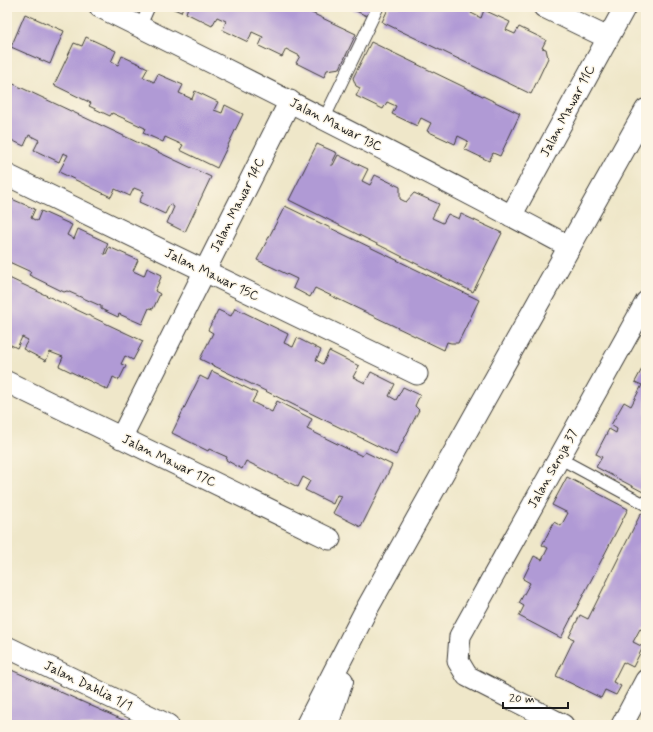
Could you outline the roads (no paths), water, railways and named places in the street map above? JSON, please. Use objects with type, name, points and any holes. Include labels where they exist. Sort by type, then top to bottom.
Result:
[{"type":"street","name":"Jalan Mawar 13C","points":[[100,7],[324,119],[570,247]]},
{"type":"street","points":[[544,7],[608,38]]},
{"type":"street","name":"Jalan Mawar 11C","points":[[511,216],[625,7]]},
{"type":"street","name":"Jalan Mawar 14C","points":[[121,438],[290,102]]},
{"type":"street","points":[[308,725],[364,614],[646,110]]},
{"type":"street","name":"Jalan Mawar 15C","points":[[7,175],[417,374]]},
{"type":"street","name":"Jalan Seroja 37","points":[[563,725],[467,676],[458,661],[460,636],[646,302]]},
{"type":"street","name":"Jalan Mawar 17C","points":[[7,382],[330,539]]},
{"type":"street","points":[[327,725],[364,614]]},
{"type":"street","name":"Jalan Dahlia 1/1","points":[[7,647],[168,725]]},
{"type":"street","points":[[622,725],[646,680]]},
{"type":"lane","points":[[140,27],[149,7]]},
{"type":"lane","points":[[324,119],[378,7]]},
{"type":"lane","points":[[559,458],[646,505]]}]
